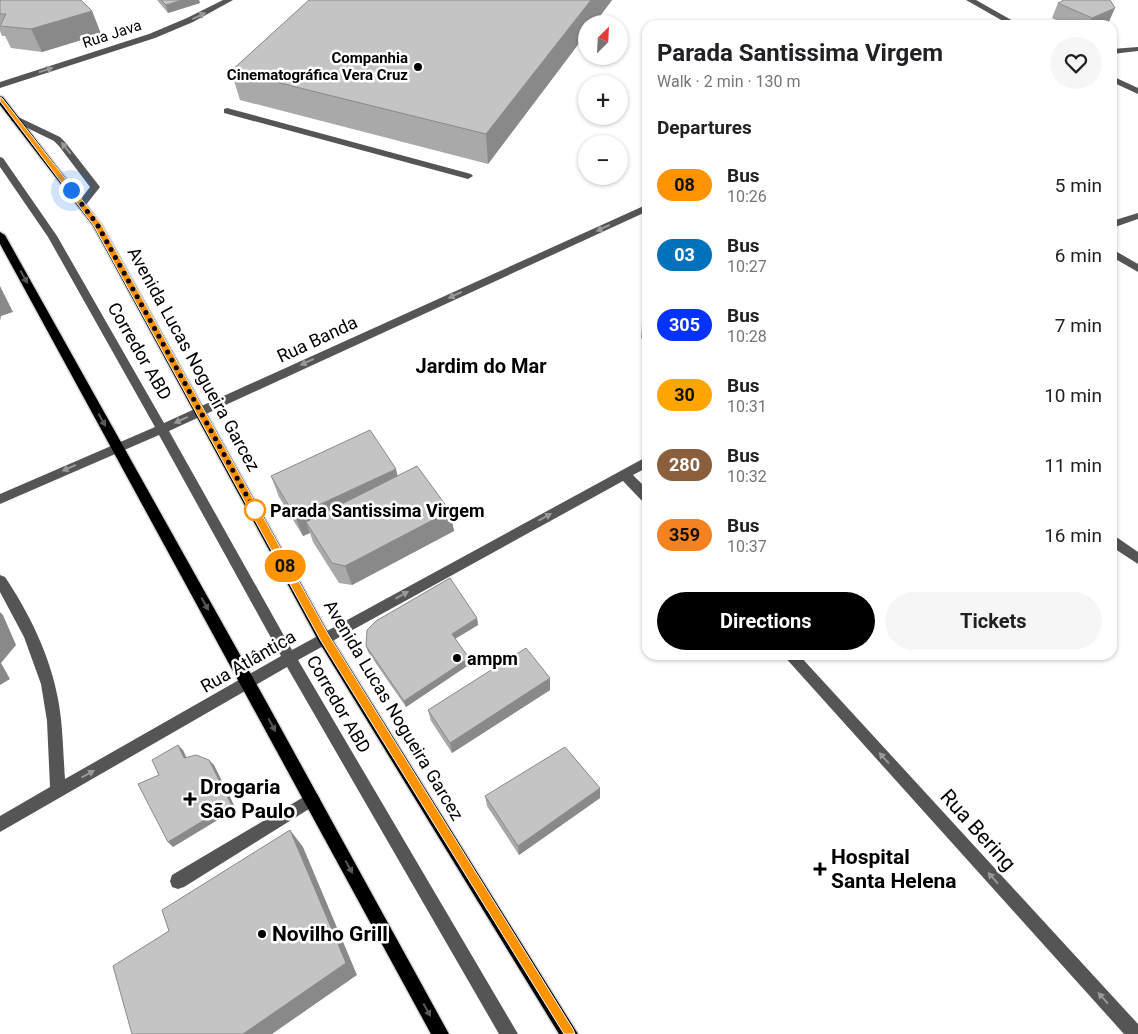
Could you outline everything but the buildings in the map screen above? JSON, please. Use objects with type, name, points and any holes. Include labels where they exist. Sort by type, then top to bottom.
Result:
[{"type":"main road","name":"Avenida Lucas Nogueira Garcez","points":[[0,99],[97,224],[324,638],[569,1034]]},
{"type":"main road","points":[[0,235],[248,682],[440,1034]]},
{"type":"street","name":"Rua Java","points":[[0,85],[152,36],[190,20],[229,0]]},
{"type":"street","points":[[970,0],[1007,20]]},
{"type":"street","points":[[1117,51],[1138,49]]},
{"type":"street","points":[[1117,80],[1138,91]]},
{"type":"street","points":[[226,111],[468,176]]},
{"type":"street","points":[[14,118],[57,139],[62,144],[95,187],[82,204]]},
{"type":"street","name":"Corredor ABD","points":[[0,160],[52,236],[289,658],[509,1034]]},
{"type":"street","name":"Rua Banda","points":[[0,499],[162,429],[642,210]]},
{"type":"street","points":[[1117,223],[1138,216]]},
{"type":"street","points":[[1117,255],[1138,268]]},
{"type":"street","name":"Rua Atlântica","points":[[0,824],[324,638],[642,464]]},
{"type":"street","points":[[624,474],[642,493]]},
{"type":"street","points":[[1117,543],[1138,559]]},
{"type":"street","points":[[0,581],[16,605],[44,673],[51,698],[58,791]]},
{"type":"street","name":"Rua Bering","points":[[795,660],[1136,1034]]},
{"type":"street","points":[[178,880],[312,799]]},
{"type":"bus line","name":"08","points":[[0,99],[97,224],[192,394],[324,638],[569,1034]]},
{"type":"place","name":"Companhia Cinematográfica Vera Cruz","points":[[418,67]]},
{"type":"place","name":"Parada Santissima Virgem","points":[[255,510]]},
{"type":"place","name":"ampm","points":[[457,658]]},
{"type":"place","name":"Drogaria São Paulo","points":[[190,799]]},
{"type":"place","name":"Hospital Santa Helena","points":[[820,869]]},
{"type":"place","name":"Novilho Grill","points":[[262,934]]},
{"type":"district","name":"Jardim do Mar","points":[[481,366]]},
{"type":"route","points":[[71,190],[97,224],[258,516],[255,510]]}]
